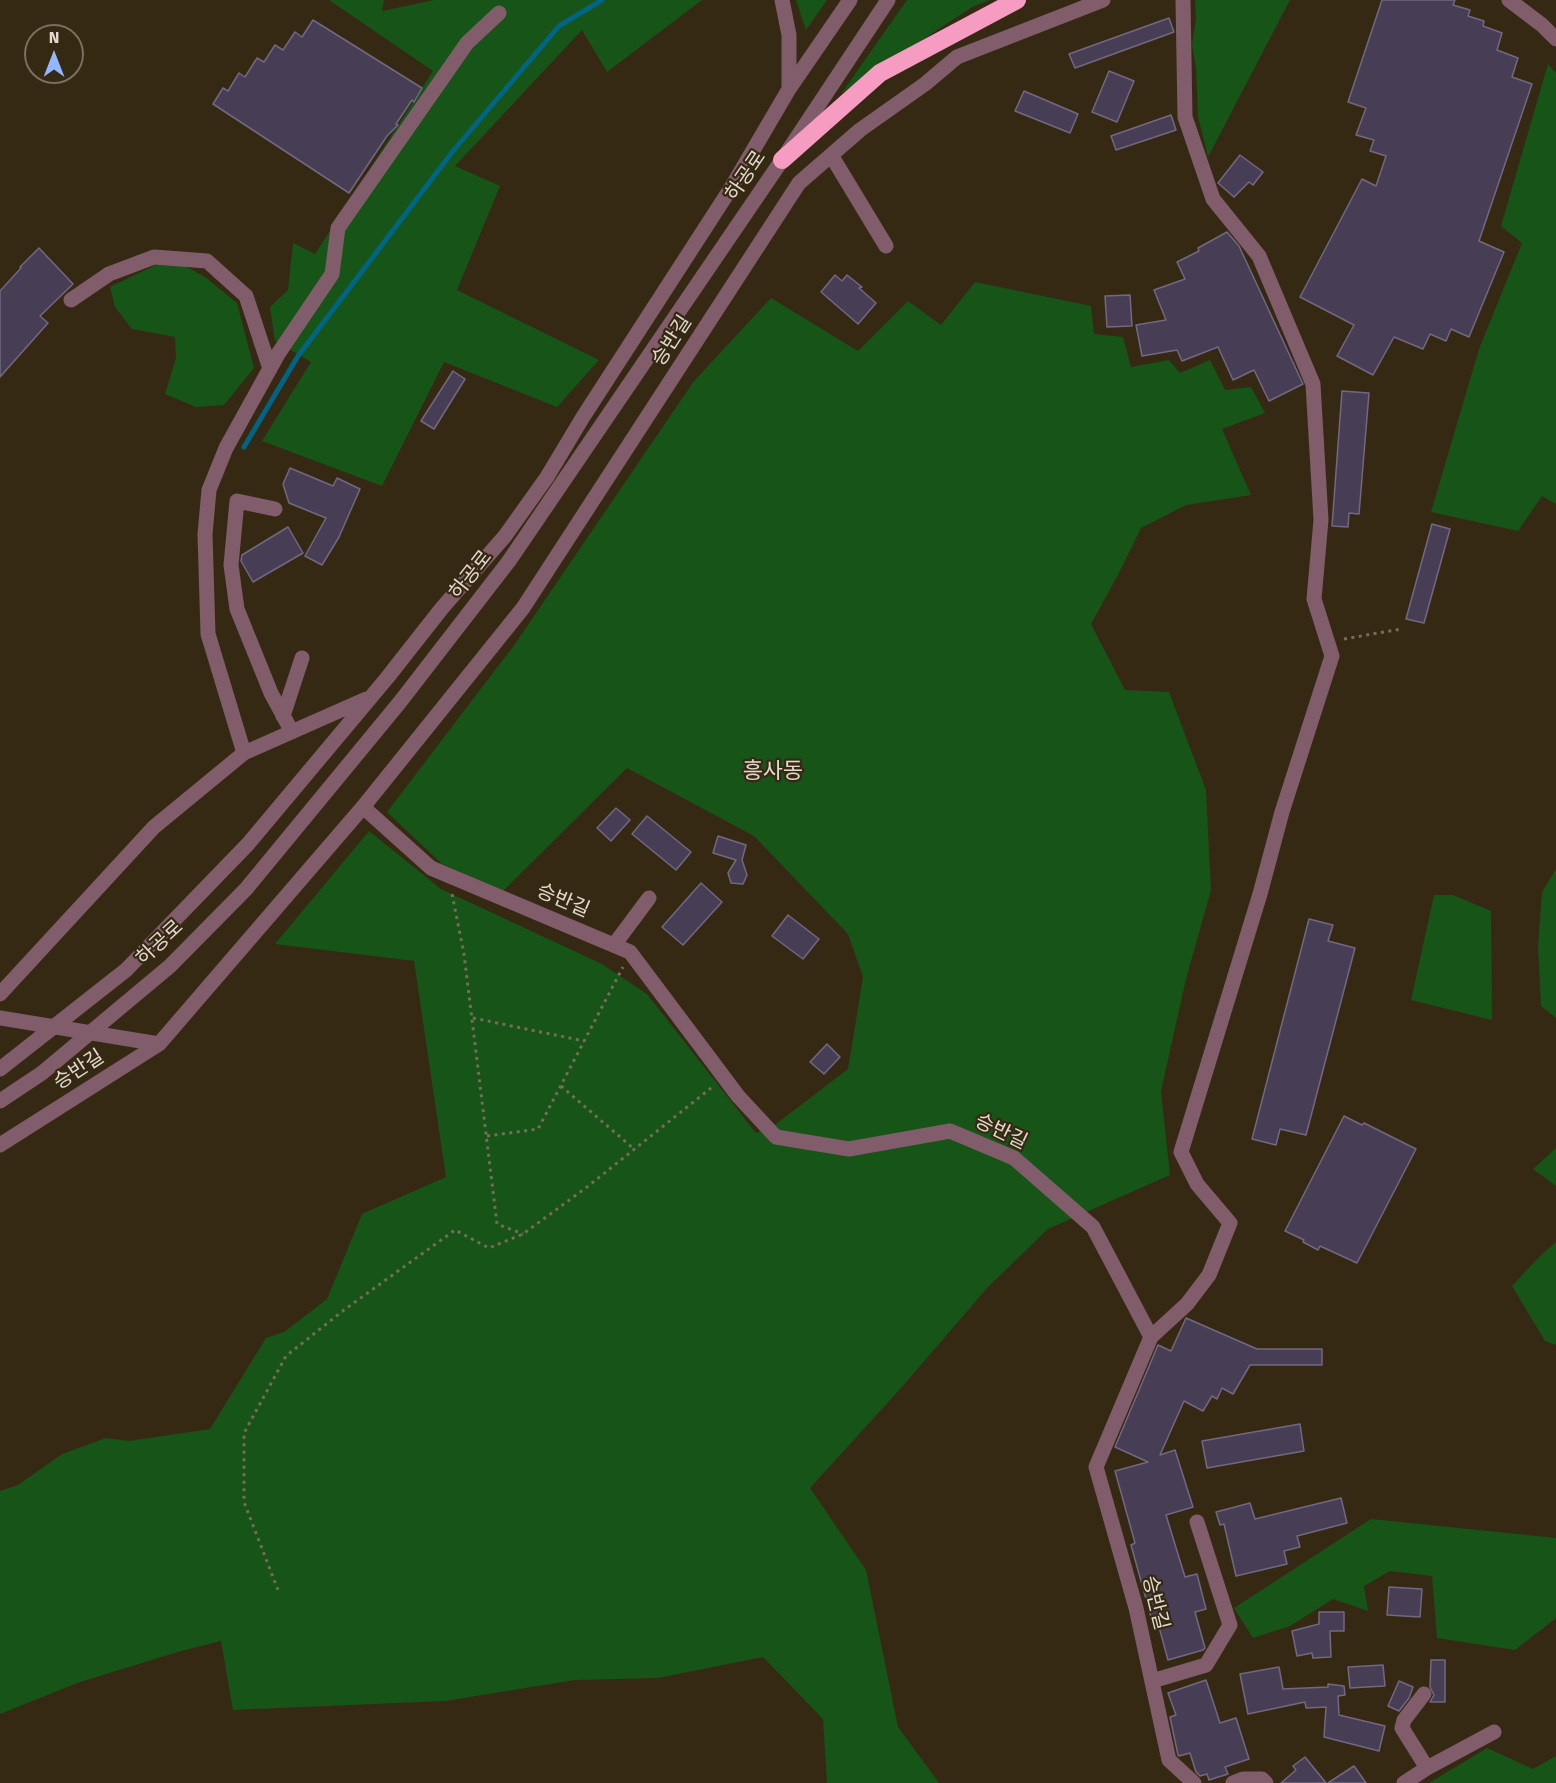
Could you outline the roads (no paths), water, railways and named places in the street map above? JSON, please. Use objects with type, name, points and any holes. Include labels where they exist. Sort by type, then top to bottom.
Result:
[{"type":"highway","points":[[782,160],[880,73],[1017,0]]},
{"type":"street","points":[[782,0],[789,35],[789,89]]},
{"type":"street","name":"하공로","points":[[0,1069],[126,970],[248,844],[387,678],[442,608],[506,536],[547,477],[583,417],[731,188],[789,89],[850,0]]},
{"type":"street","name":"하공로","points":[[0,1101],[42,1073],[170,966],[246,889],[400,702],[509,561],[888,0]]},
{"type":"street","name":"승반길","points":[[0,1145],[159,1044],[363,807],[523,608],[799,183],[860,130],[925,84],[957,57],[1103,0]]},
{"type":"street","points":[[1151,1337],[1187,1304],[1209,1275],[1230,1223],[1197,1184],[1181,1152],[1260,894],[1282,812],[1332,656],[1314,599],[1321,520],[1312,384],[1259,256],[1213,199],[1185,117],[1183,0]]},
{"type":"street","points":[[1509,0],[1542,25],[1556,39]]},
{"type":"street","points":[[244,753],[208,634],[205,534],[209,490],[226,448],[270,369],[332,274],[338,228],[467,43],[500,14]]},
{"type":"street","points":[[831,155],[886,246]]},
{"type":"street","points":[[71,300],[109,274],[154,257],[207,261],[246,296],[270,369]]},
{"type":"street","points":[[274,509],[237,501],[231,565],[237,609],[271,693],[292,732]]},
{"type":"street","points":[[283,716],[302,658]]},
{"type":"street","points":[[0,994],[154,827],[244,753],[369,697]]},
{"type":"street","name":"승반길","points":[[363,807],[431,868],[630,952],[738,1096],[776,1137],[849,1149],[950,1131],[1014,1158],[1093,1227],[1151,1337],[1096,1467],[1136,1608],[1169,1760],[1194,1783]]},
{"type":"street","points":[[614,945],[649,898]]},
{"type":"street","points":[[0,1018],[159,1044]]},
{"type":"street","points":[[1152,1681],[1206,1665],[1230,1625],[1197,1522]]},
{"type":"street","points":[[1424,1694],[1404,1720],[1402,1728],[1427,1768]]},
{"type":"street","points":[[1404,1783],[1494,1732]]},
{"type":"street","points":[[1233,1783],[1243,1779],[1262,1779],[1266,1783]]},
{"type":"waterway","points":[[244,447],[298,356],[453,151],[559,26],[602,0]]},
{"type":"district","name":"흥사동","points":[[773,772]]}]
